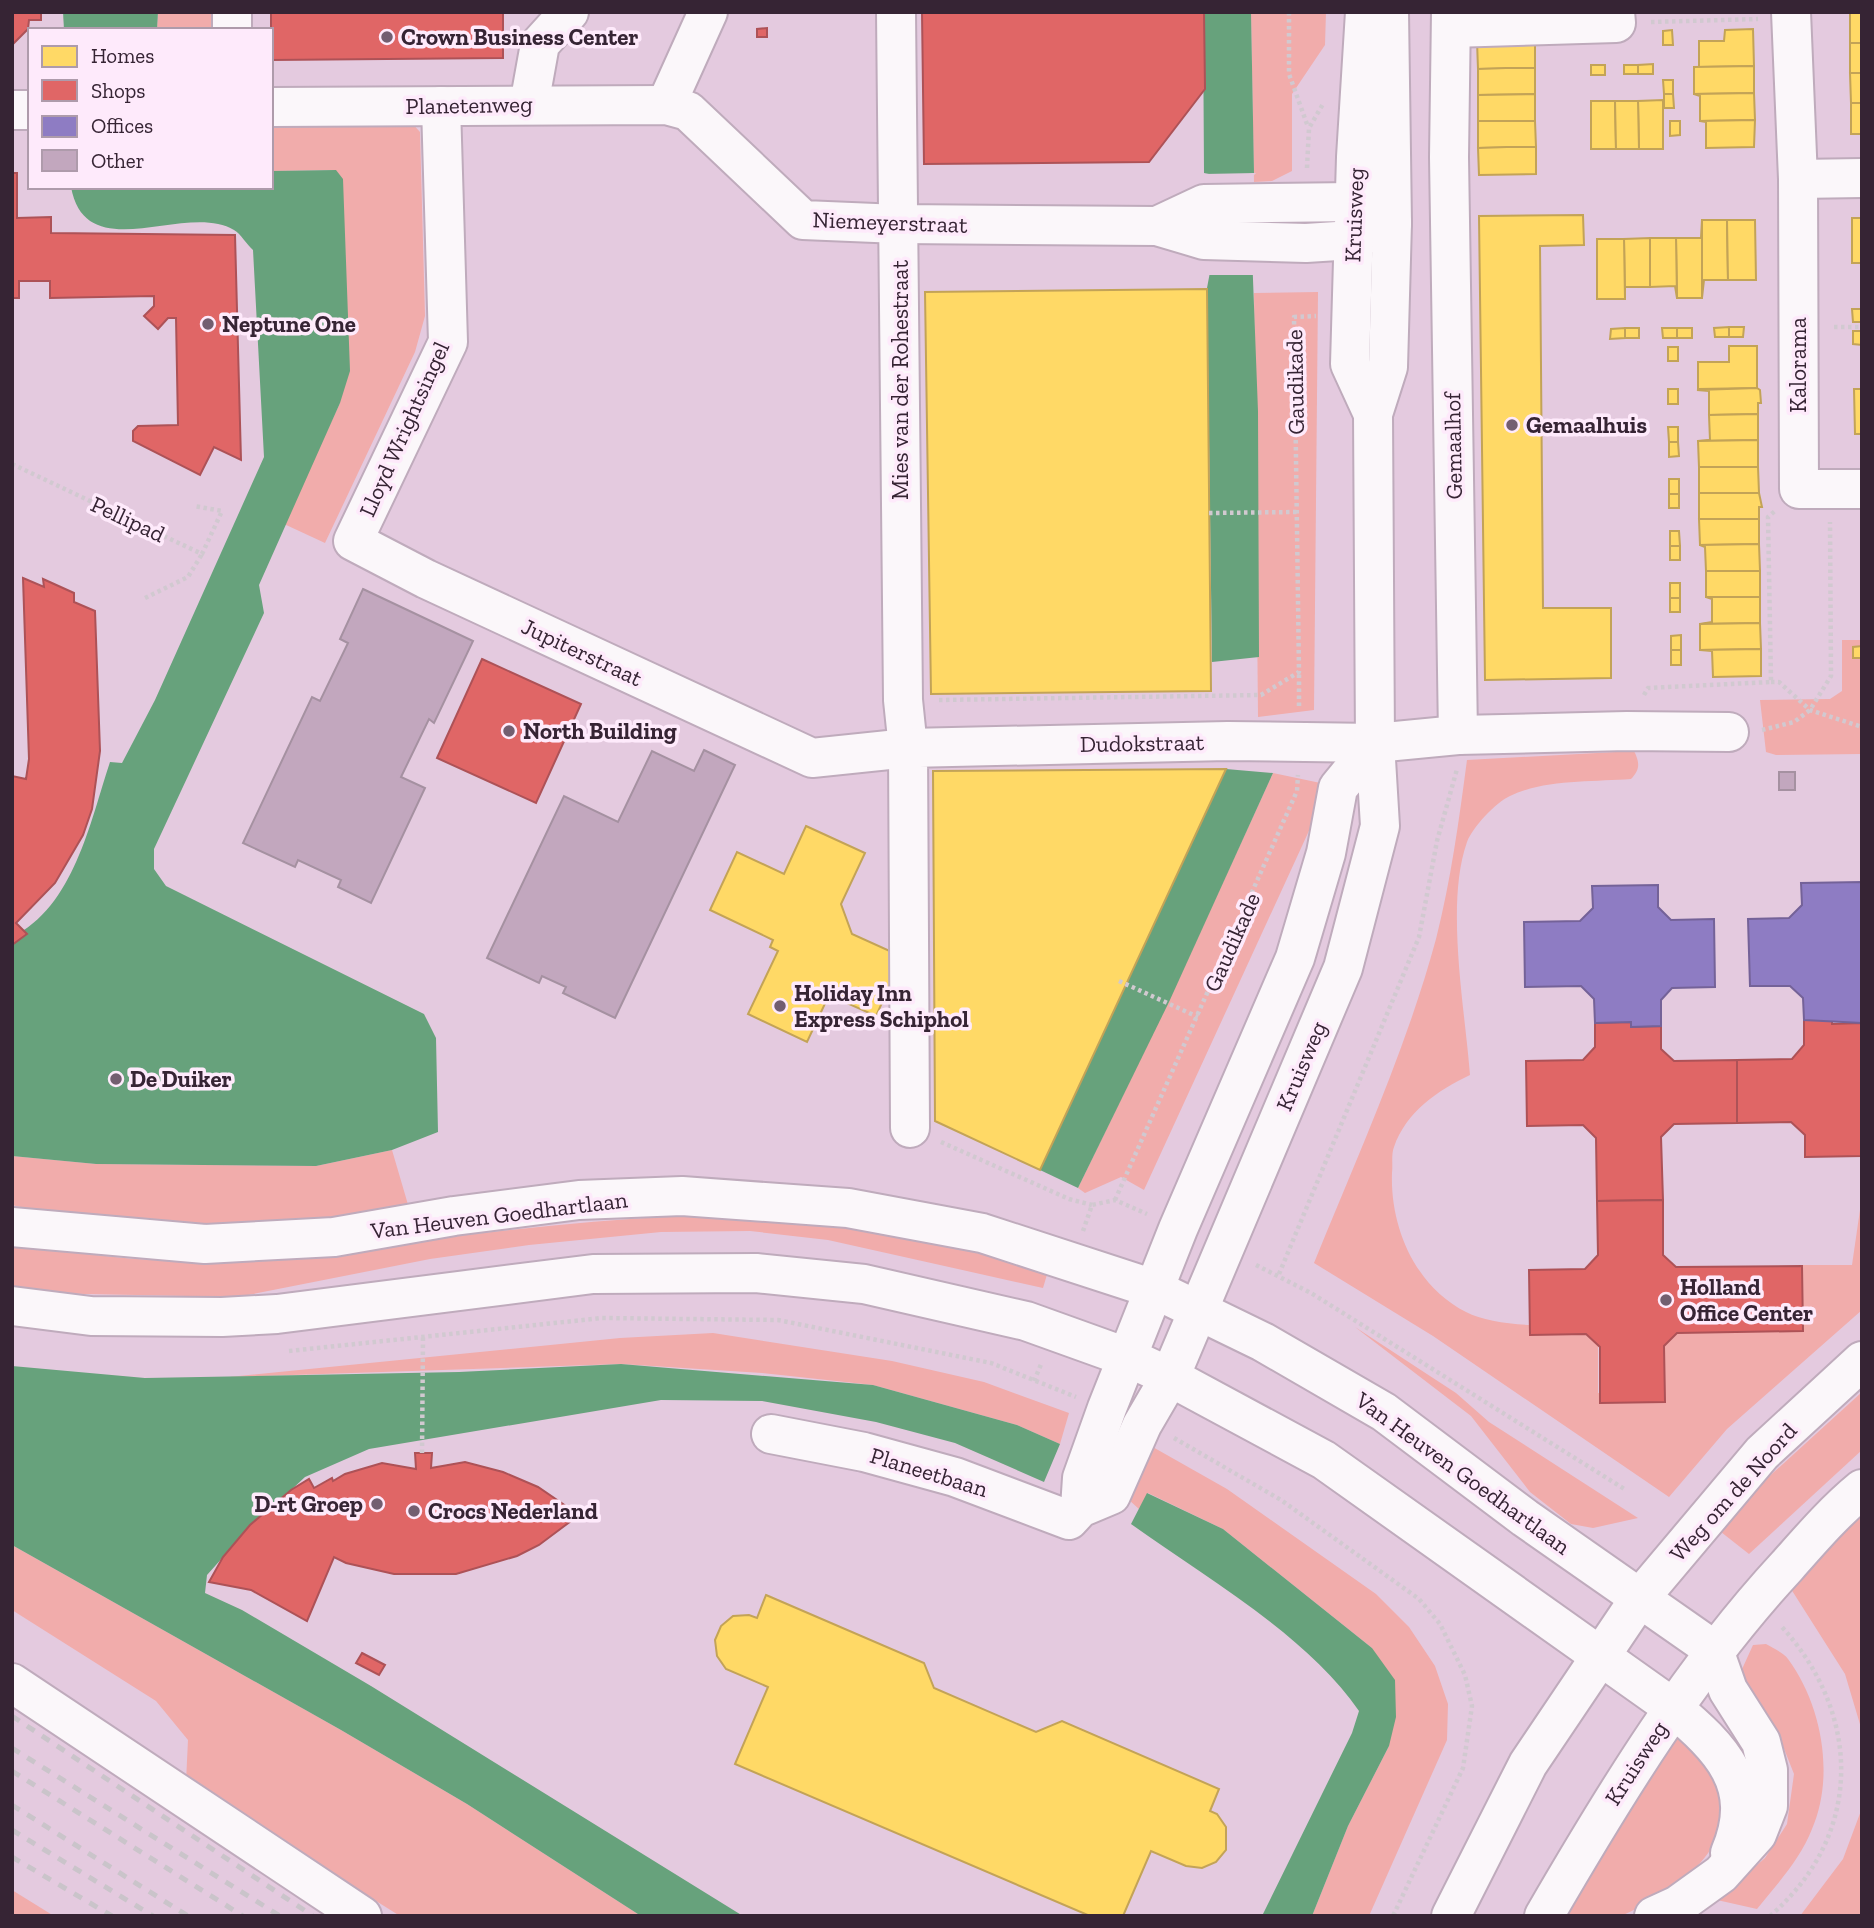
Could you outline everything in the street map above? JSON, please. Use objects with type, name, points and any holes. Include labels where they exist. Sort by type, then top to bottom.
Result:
[{"type":"main road","points":[[529,105],[540,44],[569,12]]},
{"type":"main road","points":[[666,105],[708,12]]},
{"type":"main road","name":"Mies van der Rohestraat","points":[[896,12],[902,700],[908,748],[910,1128]]},
{"type":"main road","name":"Kruisweg","points":[[1365,12],[1354,202],[1350,364],[1373,414]]},
{"type":"main road","name":"Kruisweg","points":[[1170,1377],[1343,968],[1380,826],[1375,743],[1373,414],[1388,367],[1392,223],[1389,12]]},
{"type":"main road","name":"Kalorama","points":[[1791,15],[1798,179],[1830,489]]},
{"type":"main road","points":[[1451,20],[1616,18]]},
{"type":"main road","name":"Gemaalhof","points":[[1451,20],[1449,157],[1458,735]]},
{"type":"main road","name":"Planetenweg","points":[[273,107],[666,105]]},
{"type":"main road","name":"Niemeyerstraat","points":[[666,105],[688,111],[803,220],[899,225],[1157,226],[1254,221],[1354,202],[1392,223]]},
{"type":"main road","name":"Lloyd Wrightsingel","points":[[353,541],[448,342],[441,106]]},
{"type":"main road","points":[[1798,179],[1862,178]]},
{"type":"main road","name":"Niemeyerstraat","points":[[1254,221],[1306,243],[1353,240],[1392,223]]},
{"type":"main road","name":"Jupiterstraat","points":[[353,541],[438,585],[813,758],[908,748]]},
{"type":"main road","points":[[1375,743],[1458,735],[1627,730],[1730,732]]},
{"type":"main road","name":"Dudokstraat","points":[[908,748],[1228,741],[1375,743]]},
{"type":"main road","name":"Kruisweg","points":[[1129,1358],[1154,1289],[1295,958],[1326,853],[1338,788],[1375,743]]},
{"type":"main road","name":"Van Heuven Goedhartlaan","points":[[12,1227],[205,1244],[334,1237],[454,1216],[579,1200],[682,1196],[848,1208],[982,1233],[1154,1289],[1198,1308],[1384,1412],[1639,1599],[1714,1650]]},
{"type":"main road","points":[[12,1306],[91,1316],[222,1317],[304,1311],[593,1275],[756,1273],[864,1284],[1012,1318],[1129,1358],[1170,1377],[1324,1460],[1597,1657],[1672,1707],[1714,1650],[1767,1587],[1844,1504],[1862,1489]]},
{"type":"main road","points":[[1080,1508],[1082,1478],[1107,1408],[1129,1358]]},
{"type":"main road","name":"Weg om de Noord","points":[[1597,1657],[1639,1599],[1762,1453],[1862,1362]]},
{"type":"main road","name":"Planeetbaan","points":[[771,1434],[864,1452],[955,1477],[1069,1520],[1080,1508],[1111,1495],[1142,1425],[1170,1377]]},
{"type":"main road","points":[[1654,1916],[1678,1905],[1721,1874],[1757,1834],[1768,1805],[1768,1770],[1761,1742],[1728,1690],[1714,1650]]},
{"type":"main road","points":[[1451,1916],[1528,1764],[1597,1657]]},
{"type":"main road","points":[[12,1684],[362,1916]]},
{"type":"main road","name":"Kruisweg","points":[[1544,1916],[1613,1796],[1672,1707],[1711,1740],[1726,1760],[1740,1796],[1738,1833],[1721,1874]]},
{"type":"path","points":[[1289,12],[1289,74],[1309,128]]},
{"type":"path","points":[[1616,18],[1791,15]]},
{"type":"path","name":"Gaudikade","points":[[1115,1200],[1297,791],[1299,672],[1294,317],[1324,315]]},
{"type":"path","name":"Pellipad","points":[[12,464],[202,554]]},
{"type":"path","points":[[1730,732],[1768,729],[1794,722],[1810,710],[1831,676],[1830,489],[1768,517],[1771,682]]},
{"type":"path","points":[[145,598],[188,576],[202,554],[222,511],[194,506]]},
{"type":"path","points":[[1209,513],[1297,512]]},
{"type":"path","name":"Dudokstraat","points":[[902,700],[1261,695],[1299,672]]},
{"type":"path","points":[[1627,730],[1648,688],[1771,682],[1779,682],[1810,710],[1862,727]]},
{"type":"path","points":[[1458,735],[1457,776],[1437,841],[1419,937],[1279,1275],[1626,1490]]},
{"type":"path","name":"Gaudikade","points":[[1119,981],[1198,1017]]},
{"type":"path","points":[[910,1128],[1069,1199],[1092,1205]]},
{"type":"path","points":[[285,1352],[601,1318],[778,1320],[991,1363],[1107,1408]]},
{"type":"path","points":[[422,1453],[423,1337]]},
{"type":"path","points":[[1142,1425],[1176,1439],[1282,1500],[1419,1599],[1440,1624],[1454,1650],[1465,1675],[1472,1706],[1463,1768],[1393,1916]]},
{"type":"path","points":[[1770,1916],[1789,1899],[1824,1849],[1836,1813],[1841,1773],[1840,1738],[1828,1698],[1803,1651],[1780,1625]]},
{"type":"shaded area","points":[[63,12],[158,12],[157,28],[64,28]]},
{"type":"shaded area","points":[[158,12],[211,12],[211,28],[157,28]]},
{"type":"shaded area","points":[[1203,12],[1251,12],[1254,173],[1249,174],[1258,411],[1259,657],[1212,662],[1207,288],[1210,272],[1209,174],[1204,173]]},
{"type":"shaded area","points":[[1251,12],[1326,12],[1325,45],[1292,94],[1292,171],[1272,181],[1254,182]]},
{"type":"shaded area","points":[[409,120],[420,132],[425,316],[415,352],[325,543],[284,524],[340,403],[335,170],[273,171],[273,124]]},
{"type":"shaded area","points":[[336,170],[343,179],[350,371],[340,403],[259,585],[264,613],[154,849],[154,869],[166,886],[424,1014],[436,1038],[438,1132],[392,1150],[316,1166],[96,1164],[12,1156],[12,937],[33,923],[51,905],[65,884],[87,836],[110,762],[122,763],[155,700],[264,457],[253,250],[234,230],[214,223],[117,229],[96,224],[80,211],[72,189],[273,189],[273,171]]},
{"type":"shaded area","points":[[1318,292],[1314,710],[1258,717],[1254,293]]},
{"type":"shaded area","points":[[1842,640],[1862,640],[1862,754],[1776,755],[1766,752],[1760,700],[1830,699],[1842,691]]},
{"type":"shaded area","points":[[1634,751],[1638,766],[1631,779],[1569,782],[1524,791],[1498,804],[1470,836],[1461,867],[1457,926],[1470,1075],[1435,1095],[1406,1123],[1393,1150],[1392,1173],[1401,1235],[1420,1272],[1433,1287],[1448,1301],[1466,1312],[1492,1321],[1523,1325],[1583,1326],[1598,1343],[1598,1393],[1661,1394],[1662,1339],[1679,1324],[1799,1325],[1800,1265],[1852,1265],[1862,1196],[1862,1310],[1727,1429],[1669,1497],[1433,1336],[1314,1263],[1380,1103],[1424,980],[1446,895],[1467,760]]},
{"type":"shaded area","points":[[1226,769],[1273,773],[1169,1002],[1078,1188],[1040,1170]]},
{"type":"shaded area","points":[[1273,773],[1330,785],[1144,1190],[1121,1177],[1085,1193],[1078,1188],[1169,1000]]},
{"type":"shaded area","points":[[392,1150],[409,1208],[312,1220],[159,1225],[108,1222],[12,1205],[12,1156],[96,1164],[316,1166]]},
{"type":"shaded area","points":[[680,1216],[770,1218],[839,1224],[1049,1268],[1043,1288],[828,1240],[750,1231],[661,1232],[529,1245],[430,1259],[238,1297],[36,1293],[12,1288],[12,1242],[115,1257],[176,1260],[302,1252]]},
{"type":"shaded area","points":[[1355,1327],[1456,1393],[1489,1422],[1638,1518],[1593,1528],[1571,1524],[1530,1492],[1471,1416]]},
{"type":"shaded area","points":[[713,1333],[892,1361],[984,1382],[1069,1413],[1060,1444],[1017,1425],[873,1385],[762,1373],[621,1364],[229,1377],[620,1338]]},
{"type":"shaded area","points":[[621,1364],[873,1385],[1017,1425],[1060,1444],[1044,1482],[955,1443],[876,1422],[762,1401],[661,1400],[369,1449],[305,1477],[241,1537],[207,1575],[205,1593],[242,1610],[371,1686],[743,1916],[641,1916],[467,1804],[12,1545],[12,1366],[145,1378],[459,1372]]},
{"type":"shaded area","points":[[1862,1392],[1862,1450],[1749,1554],[1721,1532],[1729,1513]]},
{"type":"shaded area","points":[[1151,1446],[1227,1489],[1376,1594],[1409,1627],[1435,1666],[1448,1704],[1447,1740],[1369,1916],[1312,1916],[1348,1826],[1389,1746],[1372,1648],[1223,1529],[1148,1493],[1139,1509],[1129,1500]]},
{"type":"shaded area","points":[[1147,1493],[1223,1529],[1372,1648],[1395,1680],[1396,1717],[1389,1746],[1348,1826],[1312,1916],[1262,1916],[1352,1733],[1359,1711],[1338,1684],[1284,1633],[1254,1609],[1131,1524]]},
{"type":"shaded area","points":[[1862,1514],[1862,1731],[1845,1674],[1791,1589],[1799,1575]]},
{"type":"shaded area","points":[[12,1545],[467,1804],[641,1916],[400,1916],[186,1782],[188,1740],[156,1701],[12,1610]]},
{"type":"shaded area","points":[[1766,1644],[1788,1659],[1809,1698],[1821,1741],[1823,1787],[1819,1808],[1807,1840],[1788,1871],[1757,1909],[1717,1900],[1765,1858],[1787,1824],[1794,1774],[1779,1736],[1752,1706],[1738,1678],[1753,1645]]},
{"type":"shaded area","points":[[1681,1724],[1700,1747],[1713,1770],[1721,1793],[1722,1814],[1718,1835],[1706,1855],[1688,1874],[1625,1914],[1607,1918],[1566,1916]]},
{"type":"shaded area","points":[[1862,1808],[1862,1916],[1800,1916],[1843,1859]]},
{"type":"shaded area","points":[[12,1890],[54,1916],[12,1916]]},
{"type":"pier","points":[[1256,173],[1253,176],[1257,275],[1206,275],[1204,174]]},
{"type":"building: Homes","points":[[1850,13],[1862,13],[1862,43],[1850,43]]},
{"type":"building: Homes","points":[[1753,29],[1754,66],[1699,67],[1699,41],[1724,41],[1725,30]]},
{"type":"building: Homes","points":[[1672,30],[1673,45],[1663,45],[1663,31]]},
{"type":"building: Homes","points":[[1535,40],[1535,68],[1478,69],[1477,41]]},
{"type":"building: Homes","points":[[1850,43],[1862,43],[1862,73],[1850,73]]},
{"type":"building: Homes","points":[[1653,64],[1653,74],[1638,74],[1638,65]]},
{"type":"building: Homes","points":[[1591,65],[1605,65],[1605,75],[1591,75]]},
{"type":"building: Homes","points":[[1624,65],[1638,65],[1638,74],[1624,74]]},
{"type":"building: Homes","points":[[1754,66],[1754,93],[1694,94],[1694,67]]},
{"type":"building: Homes","points":[[1535,68],[1535,94],[1478,95],[1478,69]]},
{"type":"building: Homes","points":[[1850,73],[1862,73],[1862,103],[1851,103]]},
{"type":"building: Homes","points":[[1663,80],[1673,80],[1673,94],[1664,94]]},
{"type":"building: Homes","points":[[1754,93],[1755,120],[1700,121],[1700,96],[1694,94]]},
{"type":"building: Homes","points":[[1535,94],[1535,121],[1478,121],[1478,95]]},
{"type":"building: Homes","points":[[1664,94],[1673,94],[1674,108],[1664,108]]},
{"type":"building: Homes","points":[[1663,100],[1663,149],[1639,149],[1638,101]]},
{"type":"building: Homes","points":[[1591,101],[1615,101],[1616,149],[1591,149]]},
{"type":"building: Homes","points":[[1615,101],[1638,101],[1639,149],[1616,149]]},
{"type":"building: Homes","points":[[1851,103],[1862,103],[1862,134],[1851,134]]},
{"type":"building: Homes","points":[[1755,120],[1754,147],[1706,148],[1706,122],[1700,121]]},
{"type":"building: Homes","points":[[1478,121],[1535,121],[1536,147],[1478,148]]},
{"type":"building: Homes","points":[[1670,121],[1680,121],[1680,135],[1670,136]]},
{"type":"building: Homes","points":[[1536,147],[1536,174],[1479,175],[1478,148]]},
{"type":"building: Homes","name":"Gemaalhuis","points":[[1583,215],[1584,245],[1540,246],[1543,608],[1611,608],[1611,678],[1485,680],[1479,216]]},
{"type":"building: Homes","points":[[1852,218],[1862,218],[1862,263],[1852,263]]},
{"type":"building: Homes","points":[[1702,220],[1702,298],[1677,298],[1676,238],[1701,238]]},
{"type":"building: Homes","points":[[1702,220],[1727,220],[1728,280],[1704,280],[1702,298]]},
{"type":"building: Homes","points":[[1727,220],[1755,220],[1756,280],[1728,280]]},
{"type":"building: Homes","points":[[1650,238],[1650,287],[1625,287],[1625,299],[1624,239]]},
{"type":"building: Homes","points":[[1650,238],[1676,238],[1677,298],[1675,286],[1650,287]]},
{"type":"building: Homes","points":[[1597,239],[1624,239],[1625,299],[1597,299]]},
{"type":"building: Homes","points":[[1207,289],[1211,691],[931,694],[925,292]]},
{"type":"building: Homes","points":[[1852,309],[1862,309],[1862,322],[1853,322]]},
{"type":"building: Homes","points":[[1729,327],[1729,337],[1715,337],[1714,328]]},
{"type":"building: Homes","points":[[1729,327],[1744,327],[1743,337],[1729,337]]},
{"type":"building: Homes","points":[[1625,328],[1625,338],[1610,339],[1611,329]]},
{"type":"building: Homes","points":[[1625,328],[1639,328],[1639,338],[1625,338]]},
{"type":"building: Homes","points":[[1662,328],[1677,328],[1677,338],[1663,338]]},
{"type":"building: Homes","points":[[1677,328],[1692,328],[1692,338],[1677,338]]},
{"type":"building: Homes","points":[[1853,331],[1862,331],[1862,345],[1853,344]]},
{"type":"building: Homes","points":[[1729,346],[1757,346],[1757,388],[1698,389],[1698,362],[1729,362]]},
{"type":"building: Homes","points":[[1668,347],[1678,347],[1678,361],[1668,361]]},
{"type":"building: Homes","points":[[1668,389],[1678,389],[1678,404],[1668,404]]},
{"type":"building: Homes","points":[[1854,389],[1862,389],[1862,434],[1855,434]]},
{"type":"building: Homes","points":[[1697,390],[1760,390],[1761,403],[1758,403],[1758,414],[1709,415],[1709,391]]},
{"type":"building: Homes","points":[[1758,414],[1758,440],[1698,441],[1710,440],[1709,415]]},
{"type":"building: Homes","points":[[1668,427],[1678,427],[1678,442],[1669,442]]},
{"type":"building: Homes","points":[[1758,440],[1758,467],[1699,467],[1698,441]]},
{"type":"building: Homes","points":[[1669,442],[1678,442],[1679,456],[1669,457]]},
{"type":"building: Homes","points":[[1699,467],[1758,467],[1759,493],[1699,493]]},
{"type":"building: Homes","points":[[1669,479],[1679,479],[1679,494],[1669,494]]},
{"type":"building: Homes","points":[[1699,493],[1759,493],[1762,507],[1759,507],[1759,519],[1699,519]]},
{"type":"building: Homes","points":[[1669,494],[1679,494],[1679,508],[1669,508]]},
{"type":"building: Homes","points":[[1699,519],[1759,519],[1759,544],[1700,545]]},
{"type":"building: Homes","points":[[1670,531],[1679,531],[1680,546],[1670,546]]},
{"type":"building: Homes","points":[[1759,544],[1760,571],[1706,571],[1705,547],[1700,545]]},
{"type":"building: Homes","points":[[1670,546],[1680,546],[1680,560],[1670,560]]},
{"type":"building: Homes","points":[[1706,571],[1760,571],[1760,597],[1706,597]]},
{"type":"building: Homes","points":[[1670,583],[1680,583],[1680,598],[1670,598]]},
{"type":"building: Homes","points":[[1706,597],[1760,597],[1760,623],[1700,624],[1712,622],[1712,599]]},
{"type":"building: Homes","points":[[1670,598],[1680,598],[1680,612],[1670,612]]},
{"type":"building: Homes","points":[[1760,623],[1761,649],[1700,650],[1700,624]]},
{"type":"building: Homes","points":[[1681,635],[1681,650],[1671,650],[1671,636]]},
{"type":"building: Homes","points":[[1862,646],[1862,658],[1853,658],[1853,647]]},
{"type":"building: Homes","points":[[1761,649],[1761,676],[1713,677],[1712,651],[1700,650]]},
{"type":"building: Homes","points":[[1671,650],[1681,650],[1681,665],[1671,665]]},
{"type":"building: Homes","points":[[1226,769],[1040,1170],[935,1121],[933,771]]},
{"type":"building: Homes","points":[[806,826],[865,853],[841,904],[852,934],[903,957],[876,1016],[829,995],[807,1042],[748,1014],[778,951],[770,947],[773,940],[710,910],[737,852],[784,874]]},
{"type":"building: Homes","points":[[766,1595],[924,1663],[934,1688],[1036,1732],[1062,1721],[1219,1789],[1210,1811],[1217,1814],[1226,1827],[1226,1850],[1216,1862],[1202,1868],[1186,1866],[1151,1851],[1123,1916],[1090,1916],[735,1764],[768,1687],[726,1669],[717,1656],[715,1640],[721,1626],[733,1616],[749,1615],[757,1618]]},
{"type":"building: Shops","points":[[12,12],[41,12],[41,20],[29,20],[28,29],[12,45]]},
{"type":"building: Shops","name":"Crown Business Center","points":[[271,12],[503,12],[503,58],[273,60]]},
{"type":"building: Shops","points":[[922,12],[1204,12],[1205,89],[1149,162],[924,164]]},
{"type":"building: Shops","points":[[767,28],[767,37],[757,37],[757,29]]},
{"type":"building: Shops","name":"Neptune One","points":[[12,173],[17,173],[17,218],[51,217],[51,233],[235,235],[241,460],[214,447],[200,475],[133,441],[133,431],[138,426],[178,425],[176,318],[168,318],[158,329],[144,316],[154,306],[154,296],[50,298],[50,281],[19,281],[19,298],[12,298]]},
{"type":"building: Shops","points":[[23,578],[44,587],[43,579],[74,593],[74,602],[95,611],[100,751],[92,809],[83,835],[55,883],[16,923],[27,934],[12,945],[12,776],[26,779],[29,759]]},
{"type":"building: Shops","name":"North Building","points":[[482,659],[581,704],[536,803],[437,758]]},
{"type":"building: Shops","points":[[1832,1019],[1832,1024],[1862,1023],[1862,1156],[1805,1157],[1805,1135],[1791,1122],[1737,1123],[1737,1060],[1792,1059],[1804,1045],[1804,1020]]},
{"type":"building: Shops","points":[[1631,1022],[1631,1027],[1661,1026],[1661,1049],[1674,1061],[1737,1060],[1737,1123],[1674,1124],[1661,1137],[1663,1200],[1597,1201],[1596,1138],[1583,1125],[1527,1126],[1526,1061],[1583,1060],[1595,1047],[1595,1023]]},
{"type":"building: Shops","name":"Holland Office Center","points":[[1663,1200],[1663,1255],[1676,1267],[1802,1266],[1803,1331],[1677,1333],[1664,1346],[1665,1402],[1600,1403],[1600,1347],[1586,1334],[1530,1335],[1529,1270],[1585,1269],[1598,1255],[1597,1201]]},
{"type":"building: Shops","points":[[415,1453],[432,1453],[431,1468],[465,1462],[503,1472],[538,1487],[579,1515],[539,1545],[517,1556],[456,1574],[394,1574],[346,1563],[334,1557],[307,1621],[251,1590],[209,1582],[223,1557],[250,1525],[291,1490],[309,1479],[314,1488],[332,1478],[333,1481],[345,1474],[382,1463],[416,1469]]},
{"type":"building: Shops","points":[[362,1653],[385,1665],[379,1675],[356,1663]]},
{"type":"building: Offices","points":[[1862,882],[1862,1023],[1804,1020],[1803,998],[1790,986],[1750,986],[1748,919],[1789,918],[1802,905],[1801,883]]},
{"type":"building: Offices","points":[[1658,885],[1658,907],[1671,920],[1714,919],[1715,987],[1672,988],[1661,1000],[1661,1026],[1631,1027],[1631,1022],[1595,1023],[1594,999],[1581,986],[1525,987],[1524,922],[1580,921],[1593,908],[1592,886]]},
{"type":"building: Other","points":[[363,589],[473,641],[434,723],[429,719],[401,777],[425,788],[371,903],[338,887],[341,880],[298,860],[295,867],[243,843],[312,697],[320,701],[348,643],[340,639]]},
{"type":"building: Other","points":[[704,750],[735,765],[615,1018],[563,993],[566,987],[542,976],[539,983],[487,958],[564,796],[618,822],[652,751],[694,771]]},
{"type":"building: Other","points":[[1779,772],[1795,772],[1795,790],[1779,790]]},
{"type":"railway","points":[[12,1716],[313,1916]]},
{"type":"railway","points":[[12,1748],[280,1916]]},
{"type":"railway","points":[[12,1771],[243,1916]]},
{"type":"railway","points":[[12,1805],[188,1916]]},
{"type":"railway","points":[[12,1830],[153,1916]]},
{"type":"railway","points":[[12,1857],[112,1916]]},
{"type":"place","name":"Crown Business Center","points":[[387,37]]},
{"type":"place","name":"Neptune One","points":[[208,324]]},
{"type":"place","name":"Gemaalhuis","points":[[1512,425]]},
{"type":"place","name":"North Building","points":[[509,731]]},
{"type":"place","name":"Holiday Inn Express Schiphol","points":[[780,1006]]},
{"type":"place","name":"De Duiker","points":[[116,1079]]},
{"type":"place","name":"Holland Office Center","points":[[1666,1300]]},
{"type":"place","name":"D-rt Groep","points":[[377,1504]]},
{"type":"place","name":"Crocs Nederland","points":[[414,1511]]}]
